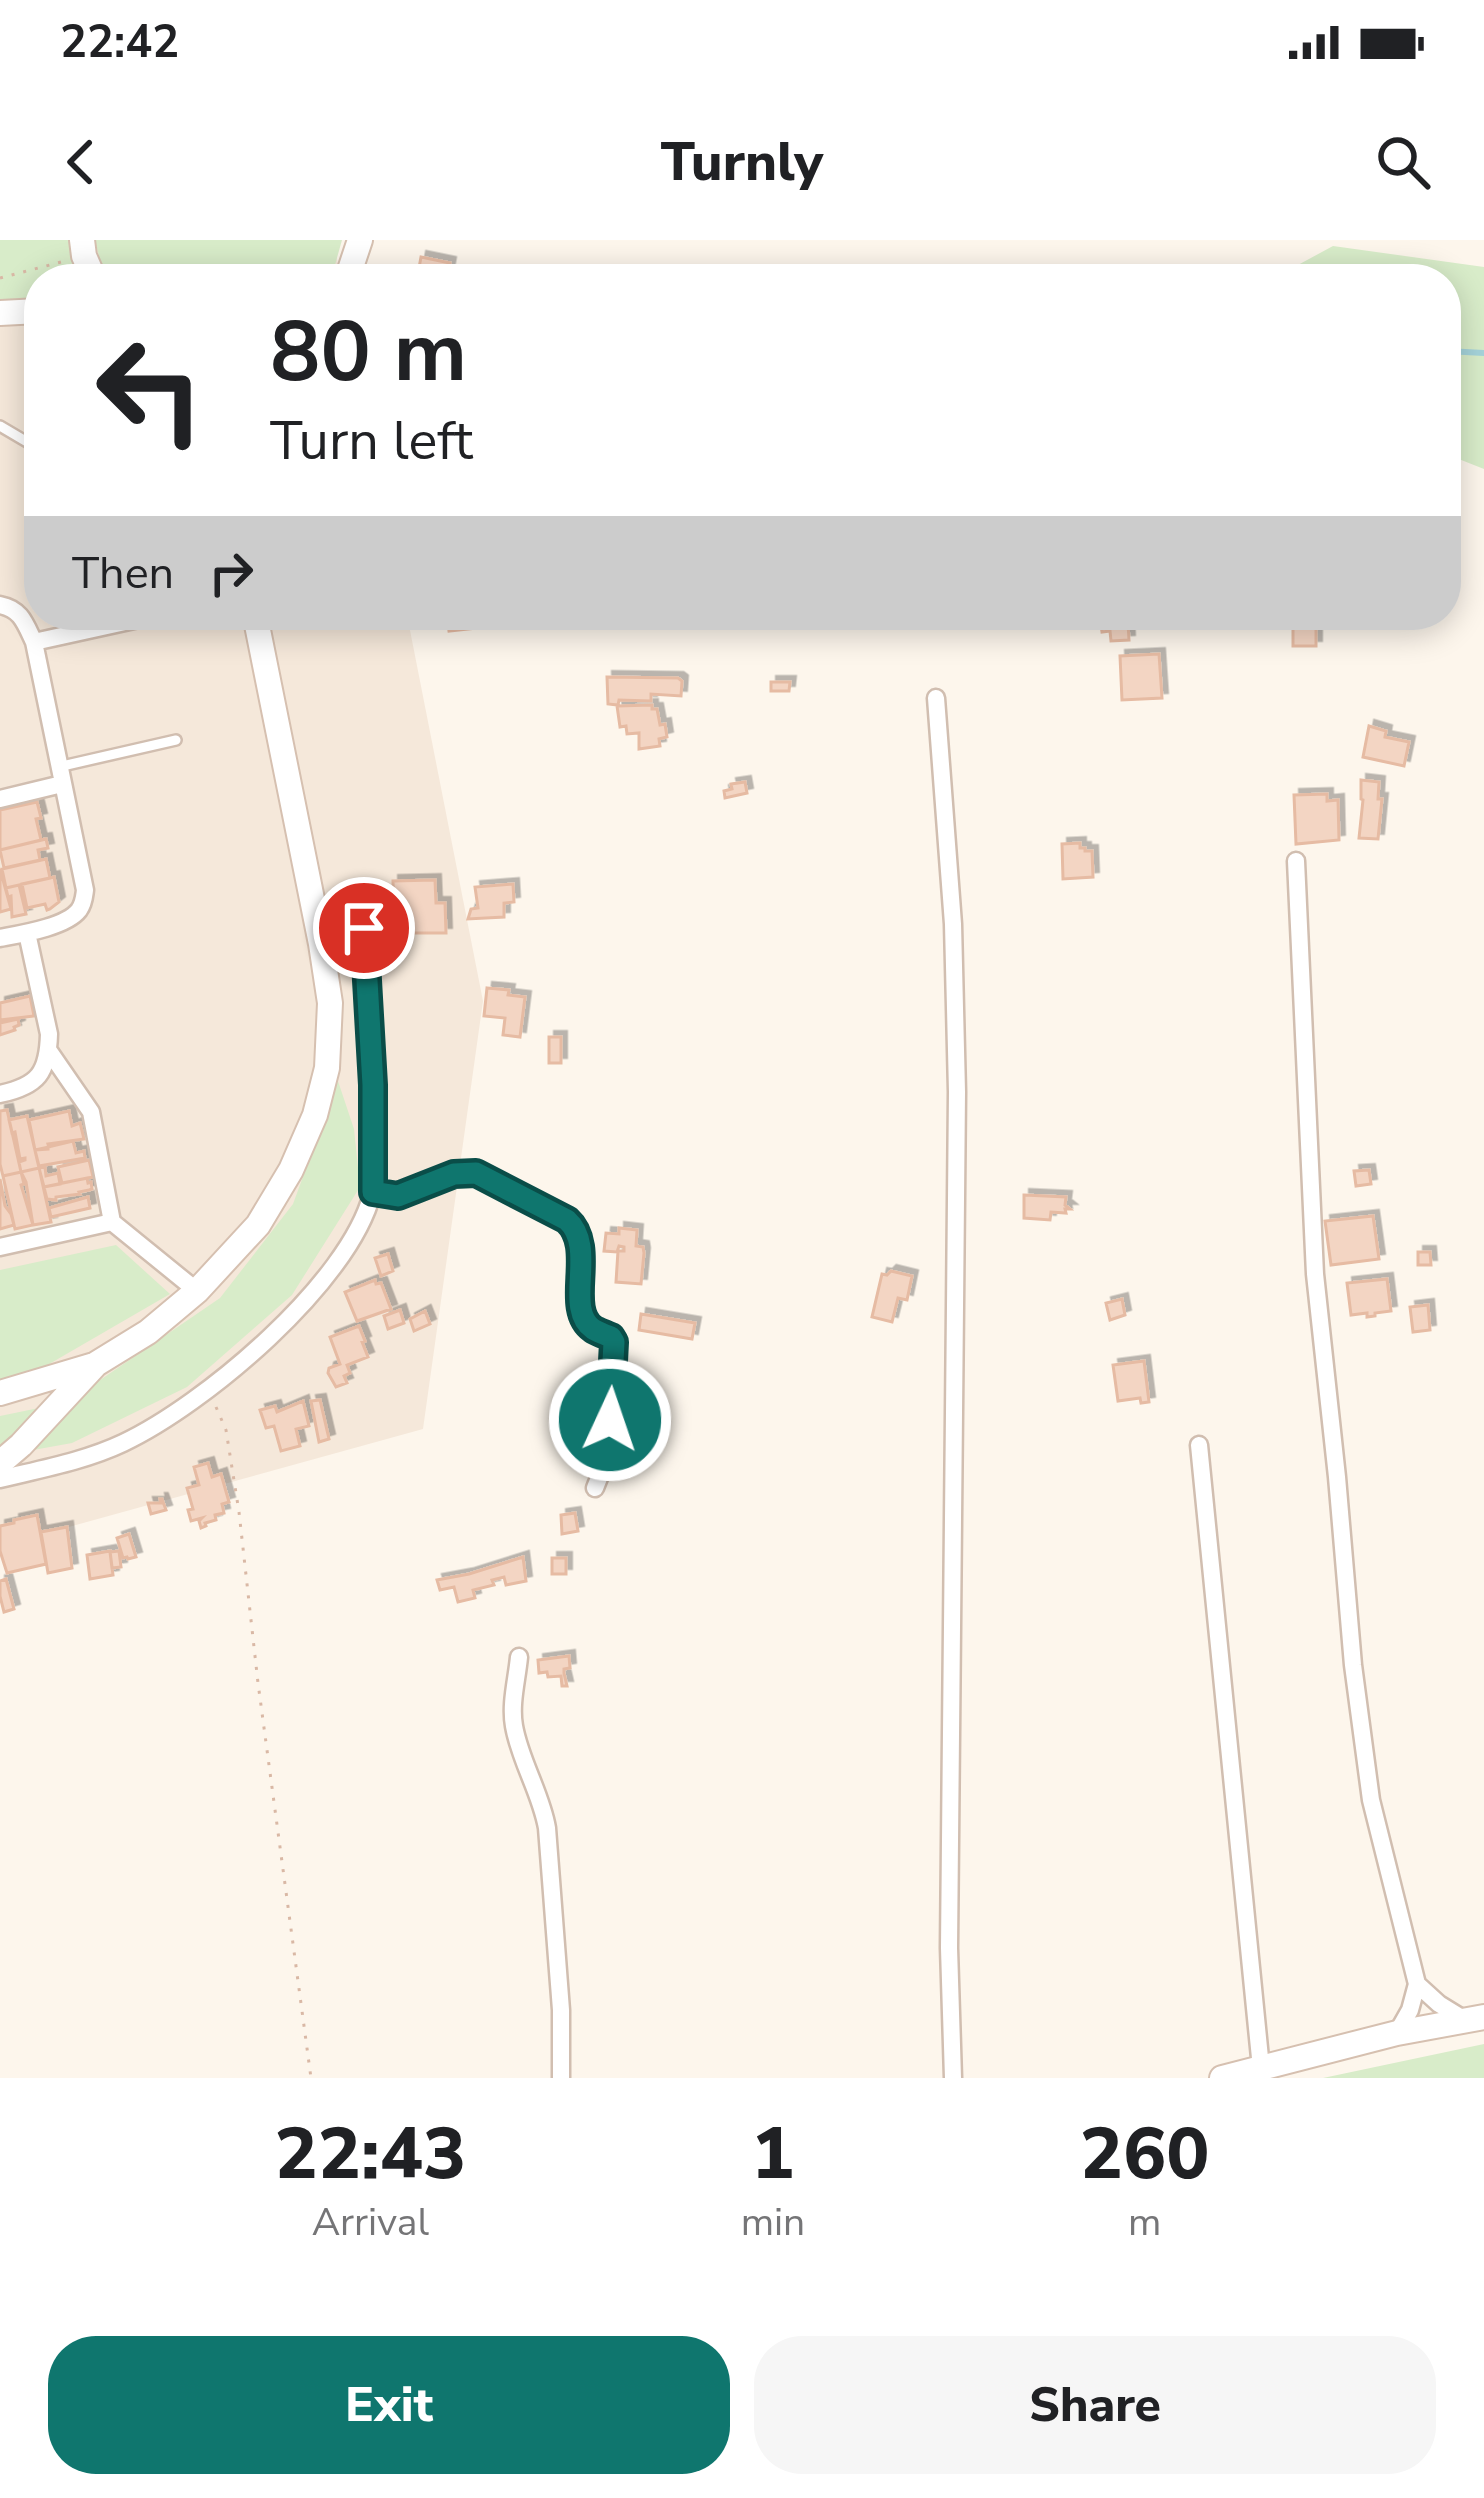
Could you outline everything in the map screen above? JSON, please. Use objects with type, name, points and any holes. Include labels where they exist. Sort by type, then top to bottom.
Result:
[{"type":"street","points":[[0,605],[14,608],[24,620]]},
{"type":"street","points":[[0,938],[64,921],[76,914],[85,890],[29,630]]},
{"type":"street","points":[[34,641],[86,630]]},
{"type":"street","points":[[0,1463],[97,1364],[148,1332],[197,1292],[258,1225],[291,1170],[315,1115],[327,1068],[330,1003],[258,630]]},
{"type":"street","points":[[936,698],[953,924],[957,1091],[949,1948],[953,2078]]},
{"type":"street","points":[[0,799],[60,775]]},
{"type":"street","points":[[1296,861],[1315,1274],[1353,1665],[1371,1799],[1417,1984],[1397,2033]]},
{"type":"street","points":[[0,1479],[124,1443],[206,1390],[259,1346],[332,1269],[373,1192],[373,1085],[364,928]]},
{"type":"street","points":[[0,1094],[38,1077],[49,1051],[27,932]]},
{"type":"street","points":[[49,1051],[91,1112],[112,1222],[197,1292]]},
{"type":"street","points":[[373,1192],[398,1196],[454,1174],[476,1173],[575,1227],[581,1244],[582,1313],[595,1330],[614,1342],[608,1455],[595,1488]]},
{"type":"street","points":[[0,1247],[112,1222]]},
{"type":"street","points":[[0,1394],[97,1364]]},
{"type":"street","points":[[1199,1444],[1261,2068]]},
{"type":"street","points":[[519,1657],[513,1718],[547,1828],[561,2010],[561,2078]]},
{"type":"street","points":[[1417,1984],[1439,2004],[1475,2018]]},
{"type":"street","points":[[1222,2078],[1475,2018]]},
{"type":"lane","points":[[60,775],[176,740]]},
{"type":"path","points":[[206,1390],[226,1430],[239,1512],[311,2078]]},
{"type":"shaded area","points":[[0,240],[333,240],[338,264],[24,264],[24,630],[410,630],[483,1001],[423,1429],[0,1546]]},
{"type":"green space","points":[[0,240],[69,240],[73,264],[24,264],[24,302],[0,302]]},
{"type":"green space","points":[[95,240],[342,240],[335,264],[101,264]]},
{"type":"green space","points":[[1333,246],[1484,267],[1484,469],[1461,460],[1461,264],[1300,264]]},
{"type":"green space","points":[[338,1081],[354,1129],[360,1187],[292,1295],[187,1387],[72,1443],[0,1456],[0,1416],[68,1402],[220,1298],[293,1204]]},
{"type":"green space","points":[[116,1245],[170,1294],[13,1385],[0,1387],[0,1270]]},
{"type":"green space","points":[[1484,2044],[1484,2078],[1323,2078]]},
{"type":"building","points":[[421,257],[450,263],[450,264],[420,264]]},
{"type":"building","points":[[1102,630],[1128,630],[1129,640],[1111,641],[1110,631]]},
{"type":"building","points":[[1293,630],[1316,630],[1316,646],[1293,646]]},
{"type":"building","points":[[1159,654],[1162,698],[1122,700],[1120,656]]},
{"type":"building","points":[[607,677],[678,678],[681,696],[651,694],[651,701],[608,704]]},
{"type":"building","points":[[771,682],[790,682],[789,691],[771,691]]},
{"type":"building","points":[[652,705],[660,725],[665,724],[667,737],[659,739],[660,746],[639,749],[639,733],[627,734],[626,726],[620,727],[617,706]]},
{"type":"building","points":[[1369,726],[1386,731],[1385,737],[1409,742],[1404,766],[1363,757]]},
{"type":"building","points":[[1361,780],[1379,782],[1378,839],[1359,838]]},
{"type":"building","points":[[745,782],[747,793],[725,798],[724,791],[732,789],[731,784]]},
{"type":"building","points":[[1327,794],[1327,801],[1338,800],[1339,840],[1296,844],[1294,795]]},
{"type":"building","points":[[37,802],[41,840],[0,850],[0,810]]},
{"type":"building","points":[[46,839],[48,848],[38,850],[40,860],[4,868],[0,850]]},
{"type":"building","points":[[1080,843],[1080,848],[1092,851],[1093,877],[1063,879],[1062,844]]},
{"type":"building","points":[[46,859],[50,878],[6,888],[2,869]]},
{"type":"building","points":[[0,869],[11,909],[0,912]]},
{"type":"building","points":[[54,877],[59,902],[47,910],[45,904],[27,908],[22,884]]},
{"type":"building","points":[[435,880],[436,903],[445,903],[446,933],[407,933],[406,927],[394,928],[393,881]]},
{"type":"building","points":[[513,884],[514,902],[504,903],[504,917],[468,919],[471,909],[478,908],[475,887]]},
{"type":"building","points":[[19,885],[26,914],[12,917],[6,888]]},
{"type":"building","points":[[487,988],[525,997],[520,1037],[503,1035],[505,1018],[484,1016]]},
{"type":"building","points":[[30,996],[34,1016],[0,1020],[0,1003]]},
{"type":"building","points":[[18,1019],[15,1030],[0,1035],[0,1023]]},
{"type":"building","points":[[549,1037],[561,1037],[561,1063],[549,1063]]},
{"type":"building","points":[[7,1110],[21,1172],[3,1176],[0,1111]]},
{"type":"building","points":[[69,1111],[72,1126],[80,1123],[84,1139],[35,1150],[29,1120]]},
{"type":"building","points":[[27,1116],[39,1168],[21,1172],[19,1162],[25,1158],[20,1159],[9,1120]]},
{"type":"building","points":[[73,1141],[76,1153],[84,1151],[85,1158],[39,1166],[35,1150]]},
{"type":"building","points":[[89,1160],[93,1177],[62,1183],[58,1167]]},
{"type":"building","points":[[45,1167],[46,1176],[58,1173],[60,1184],[44,1187],[39,1168]]},
{"type":"building","points":[[39,1168],[51,1222],[33,1225],[21,1172]]},
{"type":"building","points":[[1369,1170],[1371,1184],[1356,1186],[1354,1171]]},
{"type":"building","points":[[21,1172],[33,1225],[15,1229],[3,1176]]},
{"type":"building","points":[[87,1178],[92,1189],[47,1199],[44,1187]]},
{"type":"building","points":[[0,1179],[14,1225],[0,1229]]},
{"type":"building","points":[[1024,1195],[1066,1197],[1070,1209],[1051,1212],[1050,1220],[1024,1218]]},
{"type":"building","points":[[88,1197],[90,1208],[51,1217],[49,1208]]},
{"type":"building","points":[[1373,1216],[1379,1259],[1331,1265],[1325,1221]]},
{"type":"building","points":[[619,1228],[637,1230],[636,1246],[643,1247],[644,1253],[641,1284],[616,1282],[618,1251],[624,1247],[604,1251],[606,1233],[619,1234]]},
{"type":"building","points":[[1418,1252],[1430,1252],[1431,1265],[1418,1265]]},
{"type":"building","points":[[388,1254],[393,1271],[381,1276],[375,1258]]},
{"type":"building","points":[[882,1274],[912,1276],[907,1300],[898,1298],[892,1322],[872,1317]]},
{"type":"building","points":[[1387,1279],[1391,1311],[1351,1315],[1347,1283]]},
{"type":"building","points":[[375,1280],[381,1283],[391,1309],[357,1321],[345,1292]]},
{"type":"building","points":[[1122,1299],[1125,1315],[1110,1320],[1106,1303]]},
{"type":"building","points":[[1428,1305],[1430,1330],[1413,1332],[1410,1307]]},
{"type":"building","points":[[400,1310],[404,1323],[388,1329],[384,1316]]},
{"type":"building","points":[[425,1311],[430,1324],[414,1331],[410,1319]]},
{"type":"building","points":[[641,1314],[695,1323],[692,1339],[639,1330]]},
{"type":"building","points":[[359,1326],[368,1357],[347,1365],[347,1383],[336,1387],[328,1373],[340,1364],[330,1337]]},
{"type":"building","points":[[1144,1361],[1149,1402],[1141,1403],[1140,1398],[1118,1401],[1113,1365]]},
{"type":"building","points":[[320,1400],[329,1439],[319,1442],[311,1401]]},
{"type":"building","points":[[303,1401],[309,1426],[296,1429],[300,1446],[281,1451],[274,1426],[266,1428],[260,1410],[275,1406],[277,1412]]},
{"type":"building","points":[[208,1463],[212,1477],[221,1474],[229,1502],[222,1504],[224,1513],[201,1528],[202,1518],[191,1521],[187,1488],[199,1485],[194,1467]]},
{"type":"building","points":[[160,1499],[166,1510],[151,1514],[148,1503],[161,1503]]},
{"type":"building","points":[[575,1513],[578,1531],[562,1534],[561,1515]]},
{"type":"building","points":[[37,1515],[46,1564],[7,1573],[0,1551],[0,1526]]},
{"type":"building","points":[[67,1527],[72,1568],[48,1573],[41,1532]]},
{"type":"building","points":[[129,1534],[136,1557],[128,1559],[123,1558],[117,1538]]},
{"type":"building","points":[[110,1551],[113,1575],[90,1579],[87,1555]]},
{"type":"building","points":[[119,1551],[121,1567],[112,1568],[110,1552]]},
{"type":"building","points":[[523,1557],[526,1581],[506,1585],[504,1577],[492,1580],[494,1585],[473,1590],[475,1598],[458,1602],[454,1587],[440,1590],[437,1580]]},
{"type":"building","points":[[552,1558],[566,1558],[566,1574],[552,1574]]},
{"type":"building","points":[[6,1579],[14,1609],[4,1612],[0,1581]]},
{"type":"building","points":[[569,1656],[570,1668],[564,1669],[567,1686],[562,1686],[561,1676],[539,1673],[538,1660]]},
{"type":"waterway","points":[[1461,352],[1484,353]]},
{"type":"route","points":[[364,928],[373,1085],[373,1192],[398,1196],[454,1174],[476,1173],[575,1227],[581,1244],[582,1313],[588,1324],[614,1342],[610,1420]]}]
